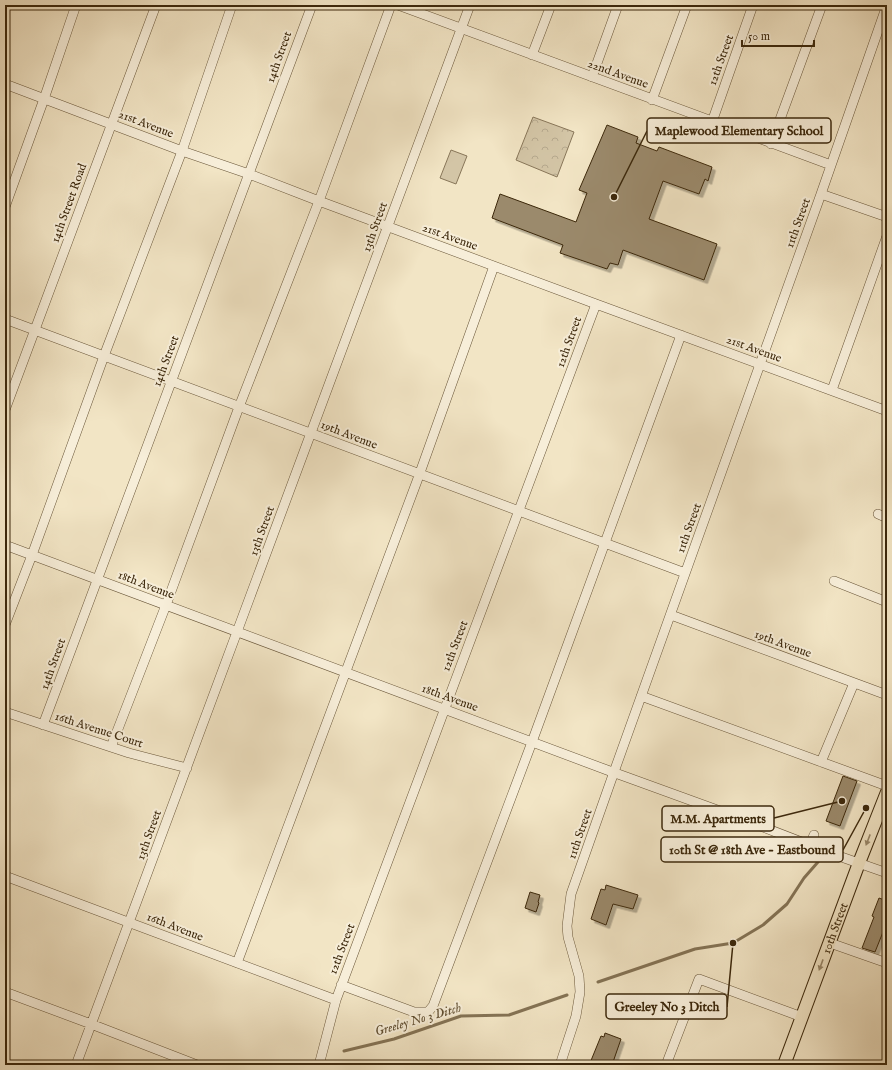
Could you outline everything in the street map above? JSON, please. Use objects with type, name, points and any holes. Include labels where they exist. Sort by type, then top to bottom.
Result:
[{"type":"main road","name":"10th Street","points":[[784,1065],[887,792]]},
{"type":"street","points":[[5,207],[76,5]]},
{"type":"street","name":"14th Street Road","points":[[5,410],[156,5]]},
{"type":"street","points":[[5,625],[104,356],[182,151],[232,5]]},
{"type":"street","name":"14th Street","points":[[43,725],[312,5]]},
{"type":"street","points":[[111,748],[166,605],[239,407],[319,201],[391,5]]},
{"type":"street","name":"22nd Avenue","points":[[398,5],[831,166]]},
{"type":"street","name":"13th Street","points":[[76,1065],[470,5]]},
{"type":"street","points":[[532,55],[551,5]]},
{"type":"street","points":[[592,77],[618,5]]},
{"type":"street","points":[[652,100],[687,5]]},
{"type":"street","name":"12th Street","points":[[712,122],[753,5]]},
{"type":"street","points":[[771,144],[822,5]]},
{"type":"street","name":"11th Street","points":[[560,1065],[576,1016],[580,992],[579,976],[568,937],[567,926],[571,894],[761,364],[886,5]]},
{"type":"street","name":"21st Avenue","points":[[5,84],[182,151],[249,174],[596,304],[887,410]]},
{"type":"street","points":[[821,194],[887,217]]},
{"type":"street","points":[[832,390],[887,236]]},
{"type":"street","points":[[237,963],[420,474],[494,266]]},
{"type":"street","name":"12th Street","points":[[319,1065],[341,985],[596,304]]},
{"type":"street","name":"19th Avenue","points":[[5,319],[685,573]]},
{"type":"street","points":[[341,985],[414,1012],[428,1012],[433,1006],[606,544],[681,335]]},
{"type":"street","name":"18th Avenue","points":[[5,545],[887,873]]},
{"type":"street","points":[[834,581],[887,602]]},
{"type":"street","name":"19th Avenue","points":[[671,615],[887,695]]},
{"type":"street","points":[[821,762],[854,683]]},
{"type":"street","points":[[642,696],[887,786]]},
{"type":"street","name":"16th Avenue Court","points":[[5,712],[111,748],[186,768]]},
{"type":"street","points":[[810,845],[814,835]]},
{"type":"street","name":"16th Avenue","points":[[5,876],[336,1000]]},
{"type":"street","points":[[830,943],[887,963]]},
{"type":"street","points":[[666,1065],[699,980],[802,1017]]},
{"type":"street","points":[[5,992],[197,1065]]},
{"type":"green space","points":[[533,117],[574,132],[557,177],[516,160]]},
{"type":"green space","points":[[451,150],[467,156],[456,184],[440,178]]},
{"type":"building","points":[[607,125],[638,137],[636,143],[657,151],[659,147],[712,167],[708,181],[705,179],[699,194],[663,181],[649,219],[717,244],[704,280],[623,250],[618,265],[610,263],[607,269],[560,253],[563,245],[492,218],[500,194],[576,222],[587,193],[579,190]]},
{"type":"building","points":[[843,776],[857,781],[840,826],[826,821]]},
{"type":"building","points":[[606,885],[638,895],[633,909],[613,904],[606,925],[591,919],[601,889],[605,890]]},
{"type":"building","points":[[530,892],[540,895],[536,912],[525,908]]},
{"type":"building","points":[[879,898],[887,901],[887,922],[875,952],[862,948],[874,917],[872,916]]},
{"type":"building","points":[[605,1033],[621,1039],[612,1065],[595,1065],[590,1063],[601,1036],[604,1037]]},
{"type":"waterway","name":"Greeley No 3 Ditch","points":[[598,982],[695,949],[733,943],[763,925],[787,904],[804,878],[818,862]]},
{"type":"waterway","name":"Greeley No 3 Ditch","points":[[344,1051],[394,1039],[461,1016],[509,1015],[567,995]]},
{"type":"place","name":"Maplewood Elementary School","points":[[614,197]]},
{"type":"place","name":"M.M. Apartments","points":[[842,801]]},
{"type":"place","name":"10th St @ 18th Ave - Eastbound","points":[[866,808]]},
{"type":"place","name":"Greeley No 3 Ditch","points":[[733,943]]}]
